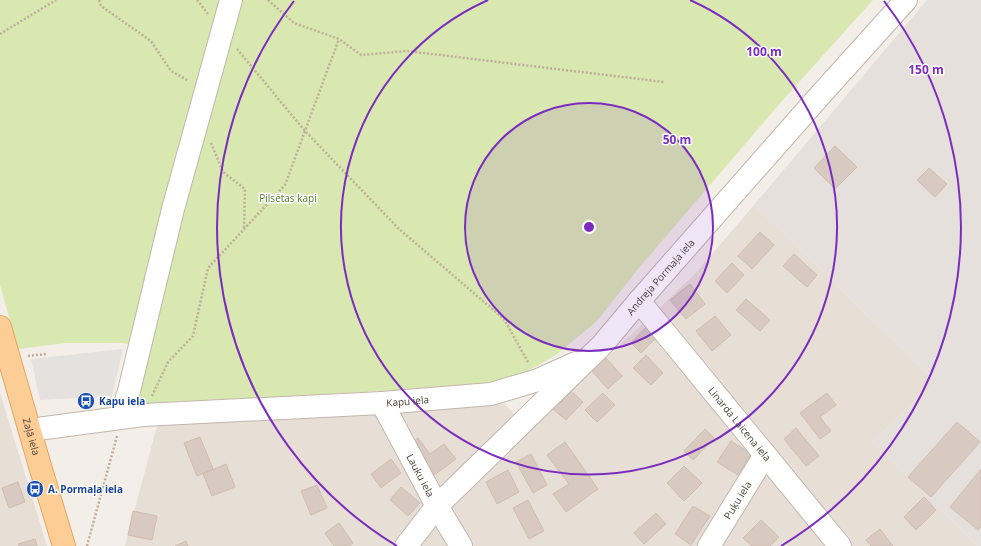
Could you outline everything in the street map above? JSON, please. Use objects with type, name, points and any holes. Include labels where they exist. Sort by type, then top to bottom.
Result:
[{"type":"main road","name":"Zaļā iela","points":[[0,326],[64,546]]},
{"type":"street","points":[[133,416],[126,400],[173,209],[230,0]]},
{"type":"street","name":"Andreja Pormaļa iela","points":[[406,546],[437,506],[602,345],[810,106],[906,0]]},
{"type":"street","name":"Linarda Laicena iela","points":[[639,301],[840,546]]},
{"type":"street","name":"Kapu iela","points":[[30,430],[133,416],[382,403],[491,394],[538,380],[588,358]]},
{"type":"street","name":"Lauku iela","points":[[382,403],[437,506],[461,546]]},
{"type":"street","name":"Puķu iela","points":[[709,546],[765,455]]},
{"type":"path","points":[[0,34],[56,0]]},
{"type":"path","points":[[197,0],[305,131],[399,230],[504,319],[530,366]]},
{"type":"path","points":[[268,0],[294,23],[339,38],[361,55],[407,51],[664,82]]},
{"type":"path","points":[[87,546],[133,416],[168,362],[193,336],[208,268],[285,185],[339,38]]},
{"type":"path","points":[[26,356],[46,354]]},
{"type":"shaded area","points":[[927,0],[981,0],[981,546],[977,546],[872,442],[936,382],[754,205]]},
{"type":"shaded area","points":[[754,205],[936,382],[872,442],[977,546],[125,546],[157,426],[504,404],[531,429],[695,274]]},
{"type":"shaded area","points":[[123,349],[112,396],[40,400],[31,359]]},
{"type":"shaded area","points":[[0,393],[47,546],[0,546]]},
{"type":"green space","name":"Pilsētas kapi","points":[[0,0],[873,0],[782,101],[638,269],[597,321],[556,355],[519,376],[466,386],[134,405],[147,346],[122,343],[66,343],[18,349],[0,285]]},
{"type":"building","points":[[835,146],[857,167],[835,189],[814,168]]},
{"type":"building","points":[[929,168],[947,184],[935,197],[917,180]]},
{"type":"building","points":[[760,232],[774,245],[752,269],[738,256]]},
{"type":"building","points":[[794,254],[817,275],[807,287],[783,266]]},
{"type":"building","points":[[732,263],[744,275],[727,293],[715,281]]},
{"type":"building","points":[[690,284],[705,304],[686,319],[670,300]]},
{"type":"building","points":[[746,299],[770,320],[760,331],[736,310]]},
{"type":"building","points":[[715,316],[731,335],[712,351],[696,331]]},
{"type":"building","points":[[647,326],[656,338],[641,353],[631,343]]},
{"type":"building","points":[[646,355],[663,373],[651,385],[633,368]]},
{"type":"building","points":[[605,357],[622,376],[608,389],[591,370]]},
{"type":"building","points":[[570,390],[583,402],[566,420],[553,409]]},
{"type":"building","points":[[603,393],[615,405],[597,422],[585,410]]},
{"type":"building","points":[[827,393],[836,405],[820,417],[831,431],[820,439],[800,413]]},
{"type":"building","points":[[957,422],[980,442],[931,497],[908,477]]},
{"type":"building","points":[[796,428],[819,456],[806,466],[784,439]]},
{"type":"building","points":[[705,429],[714,438],[693,460],[684,451]]},
{"type":"building","points":[[200,437],[213,469],[197,476],[184,443]]},
{"type":"building","points":[[418,438],[430,454],[444,444],[456,459],[430,478],[406,446]]},
{"type":"building","points":[[731,441],[751,454],[738,475],[717,462]]},
{"type":"building","points":[[565,442],[598,489],[566,512],[553,494],[569,484],[547,455]]},
{"type":"building","points":[[531,454],[547,485],[533,493],[516,462]]},
{"type":"building","points":[[391,459],[401,473],[381,488],[371,474]]},
{"type":"building","points":[[226,464],[235,487],[212,496],[203,474]]},
{"type":"building","points":[[684,466],[702,483],[684,501],[667,483]]},
{"type":"building","points":[[981,469],[981,527],[978,530],[950,507]]},
{"type":"building","points":[[508,470],[519,492],[497,504],[486,482]]},
{"type":"building","points":[[18,482],[25,502],[9,508],[2,488]]},
{"type":"building","points":[[317,485],[327,508],[311,515],[301,491]]},
{"type":"building","points":[[401,487],[420,503],[408,516],[390,500]]},
{"type":"building","points":[[924,497],[936,510],[916,530],[904,517]]},
{"type":"building","points":[[528,500],[544,531],[529,539],[513,508]]},
{"type":"building","points":[[693,506],[710,516],[691,545],[675,534]]},
{"type":"building","points":[[133,511],[157,516],[152,540],[128,535]]},
{"type":"building","points":[[656,513],[666,524],[644,544],[634,533]]},
{"type":"building","points":[[761,520],[779,537],[770,546],[752,546],[743,538]]},
{"type":"building","points":[[339,523],[353,543],[349,546],[334,546],[325,533]]},
{"type":"building","points":[[880,529],[893,546],[871,546],[866,540]]},
{"type":"building","points":[[35,539],[37,546],[19,546],[18,544]]},
{"type":"building","points":[[186,541],[188,546],[175,546]]},
{"type":"place","name":"Kapu iela","points":[[86,401]]},
{"type":"place","name":"A. Pormaļa iela","points":[[35,489]]}]
